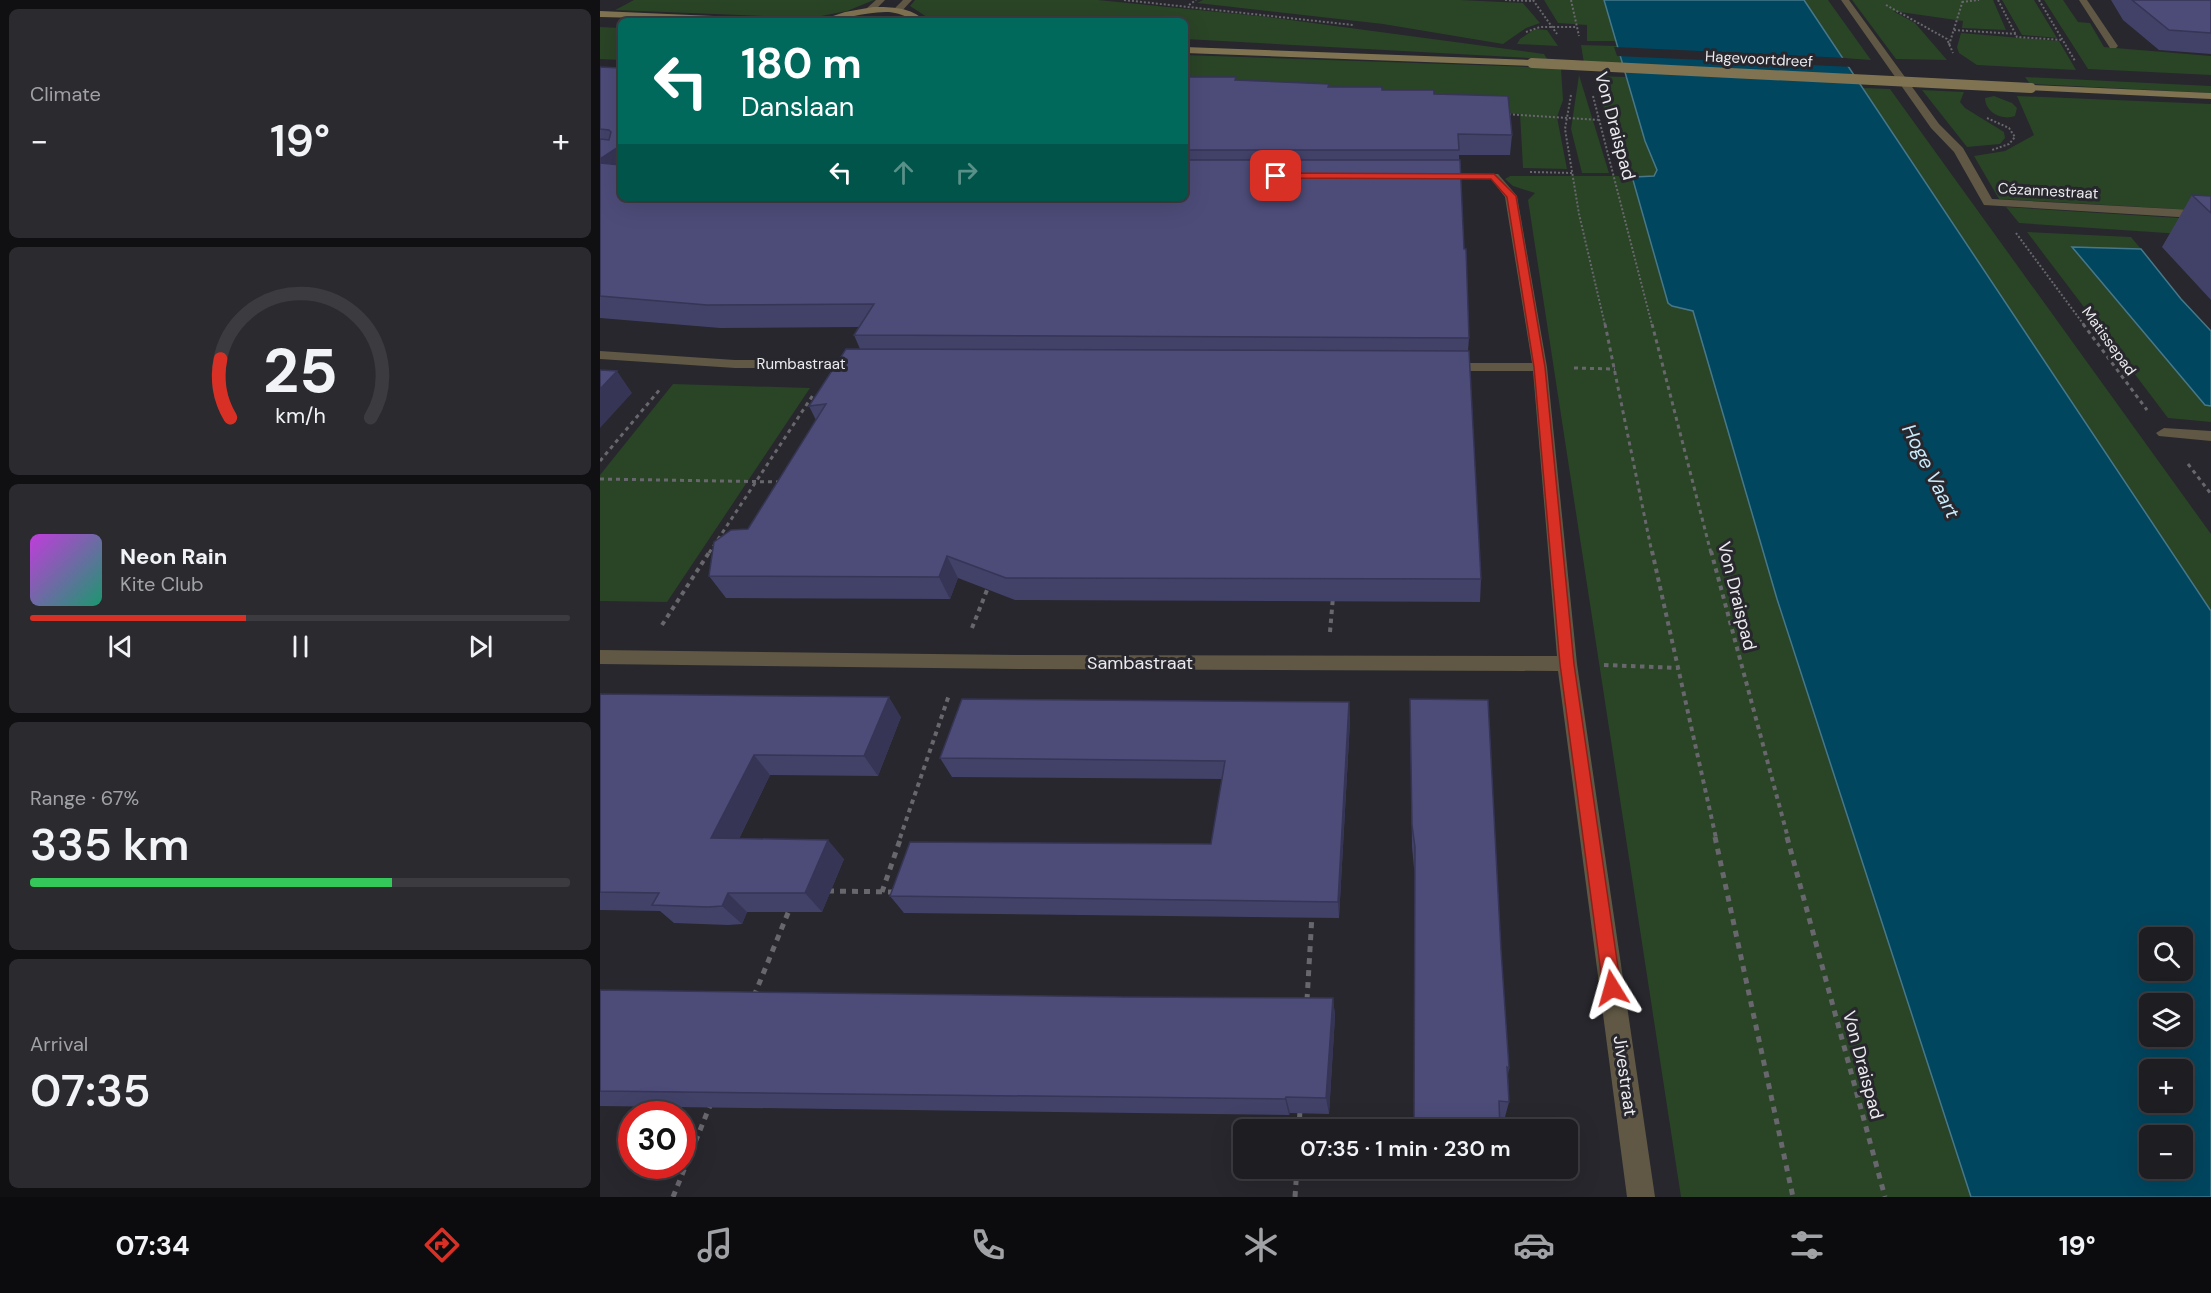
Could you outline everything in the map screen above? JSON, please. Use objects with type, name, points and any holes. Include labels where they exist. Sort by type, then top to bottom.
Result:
[{"type":"main road","points":[[833,18],[852,12],[870,10],[897,11],[916,18]]},
{"type":"main road","points":[[600,14],[699,18]]},
{"type":"main road","points":[[600,24],[618,25]]},
{"type":"main road","name":"Hagevoortdreef","points":[[1188,42],[1306,53]]},
{"type":"main road","name":"Hagevoortdreef","points":[[1188,50],[1532,63],[2211,96]]},
{"type":"street","points":[[870,10],[881,0]]},
{"type":"street","points":[[897,11],[908,0]]},
{"type":"street","name":"Cézannestraat","points":[[1845,0],[1935,126],[1959,150],[1988,202],[2211,215]]},
{"type":"street","points":[[2083,0],[2113,46]]},
{"type":"street","name":"Jivestraat","points":[[1425,176],[1494,176],[1511,196],[1540,367],[1567,664],[1641,1197]]},
{"type":"street","name":"Rumbastraat","points":[[600,355],[735,364],[869,364]]},
{"type":"street","points":[[1436,367],[1540,367]]},
{"type":"street","points":[[2164,433],[2211,436]]},
{"type":"street","name":"Sambastraat","points":[[600,657],[960,662],[1567,664]]},
{"type":"path","points":[[1124,0],[1361,26]]},
{"type":"path","points":[[1188,6],[1196,0]]},
{"type":"path","points":[[1505,0],[1533,1],[1558,36]]},
{"type":"path","points":[[1571,0],[1581,45]]},
{"type":"path","points":[[1877,0],[1947,39]]},
{"type":"path","points":[[1948,47],[1963,1],[1979,0]]},
{"type":"path","points":[[1998,0],[2017,37],[2063,40]]},
{"type":"path","points":[[2039,0],[2072,56]]},
{"type":"path","points":[[1540,27],[1577,27]]},
{"type":"path","points":[[1954,30],[2016,34]]},
{"type":"path","name":"Von Draispad","points":[[1572,86],[1565,129],[1579,214],[1615,369],[1640,500],[1679,668],[1793,1197]]},
{"type":"path","name":"Von Draispad","points":[[1592,90],[1745,682],[1885,1197]]},
{"type":"path","points":[[1501,114],[1600,120]]},
{"type":"path","name":"Matissepad","points":[[1988,202],[2012,227],[2211,494]]},
{"type":"path","points":[[641,657],[833,364]]},
{"type":"path","points":[[1540,367],[1615,369]]},
{"type":"path","points":[[600,479],[791,482]]},
{"type":"path","points":[[882,892],[960,662],[993,574]]},
{"type":"path","points":[[1567,664],[1679,668]]},
{"type":"path","points":[[818,891],[906,892]]},
{"type":"path","points":[[753,1000],[792,902]]},
{"type":"path","points":[[673,1197],[713,1099]]},
{"type":"path","points":[[1295,1197],[1296,1179]]},
{"type":"green space","points":[[634,0],[874,0],[847,11],[811,18],[615,10]]},
{"type":"green space","points":[[915,0],[1098,0],[1269,17],[1544,54],[1547,59],[1188,39],[1188,18],[928,18],[910,6]]},
{"type":"green space","points":[[1203,0],[1460,0],[1523,3],[1540,23],[1526,28],[1503,44],[1383,24],[1197,3]]},
{"type":"green space","points":[[1544,0],[1604,0],[1616,41],[1587,41],[1587,25],[1558,23]]},
{"type":"green space","points":[[1804,0],[1828,0],[1871,60],[1843,58]]},
{"type":"green space","points":[[1852,0],[1993,0],[2006,30],[1962,28],[1963,21],[1893,11],[1915,23],[1947,60],[1896,59]]},
{"type":"green space","points":[[2002,0],[2034,0],[2057,38],[2022,35]]},
{"type":"green space","points":[[2044,0],[2063,0],[2078,22],[2090,23],[2104,47],[2211,56],[2211,75],[2088,69]]},
{"type":"green space","points":[[600,27],[618,28],[618,60],[600,59]]},
{"type":"green space","points":[[1535,29],[1547,30],[1558,46],[1517,44],[1520,39]]},
{"type":"green space","points":[[1961,33],[2059,41],[2076,70],[1977,65],[1959,53],[1957,47]]},
{"type":"green space","points":[[1581,45],[1617,46],[1625,71],[1585,69]]},
{"type":"green space","points":[[1188,55],[1561,68],[1563,100],[1557,117],[1567,169],[1523,168],[1520,114],[1188,95]]},
{"type":"green space","points":[[1579,75],[1609,173],[1582,173],[1571,129]]},
{"type":"green space","points":[[1594,76],[1626,77],[1657,170],[1654,176],[1634,177],[1633,180],[1668,301],[1672,306],[1693,310],[1777,599],[1971,1197],[1681,1197],[1528,200],[1535,193],[1513,186],[1505,179],[1510,176],[1625,176]]},
{"type":"green space","points":[[2025,77],[2211,86],[2211,93],[2030,84]]},
{"type":"green space","points":[[1863,88],[1890,89],[2211,534],[2211,611]]},
{"type":"green space","points":[[1922,90],[1964,92],[1960,102],[1965,108],[2004,132],[2005,138],[2000,144],[1967,147]]},
{"type":"green space","points":[[1994,96],[2012,103],[2017,108],[2015,116],[2000,116],[1991,111],[1985,98]]},
{"type":"green space","points":[[2017,96],[2211,104],[2211,211],[1999,199],[1974,156],[2005,151],[2034,135]]},
{"type":"green space","points":[[2006,207],[2211,220],[2211,236],[2019,223]]},
{"type":"green space","points":[[2027,232],[2131,237],[2141,249],[2072,247],[2205,405],[2211,406],[2211,422],[2168,418]]},
{"type":"green space","points":[[673,384],[810,388],[667,602],[600,601],[600,475]]},
{"type":"water","name":"Hoge Vaart","points":[[1604,0],[1804,0],[2211,611],[2211,1197],[1971,1197],[1777,599],[1693,311],[1668,303],[1633,180],[1634,177],[1654,176],[1657,170],[1645,141]]},
{"type":"water","points":[[2072,247],[2141,249],[2181,299],[2211,331],[2211,406],[2205,405]]},
{"type":"pier","points":[[1614,47],[1846,58],[1853,67],[1617,56]]},
{"type":"building","points":[[2132,0],[2211,0],[2211,33],[2169,30]]},
{"type":"building","points":[[600,67],[618,68],[618,147],[600,159],[600,139],[609,140],[611,132],[600,129]]},
{"type":"building","points":[[1188,74],[1190,74],[1189,77],[1236,77],[1235,80],[1329,84],[1328,87],[1382,87],[1382,90],[1434,90],[1434,94],[1508,96],[1512,135],[1458,134],[1459,150],[1188,150]]},
{"type":"building","points":[[1188,160],[1460,160],[1469,338],[854,335],[874,304],[707,305],[600,296],[600,163],[618,165],[618,201],[1188,201]]},
{"type":"building","points":[[2192,195],[2211,196],[2211,213]]},
{"type":"building","points":[[846,349],[1469,351],[1481,579],[1006,578],[947,556],[939,577],[709,576],[714,542],[731,530],[748,529],[826,404],[809,406]]},
{"type":"building","points":[[600,370],[617,371],[600,389]]},
{"type":"building","points":[[600,694],[889,697],[864,756],[754,755],[711,838],[828,840],[805,893],[728,893],[722,906],[708,907],[652,905],[659,893],[600,892]]},
{"type":"building","points":[[962,699],[1349,702],[1338,902],[890,896],[910,842],[1211,844],[1225,761],[940,758]]},
{"type":"building","points":[[1410,699],[1488,700],[1509,1068],[1507,1067],[1509,1102],[1499,1101],[1500,1119],[1414,1119],[1415,847],[1412,825]]},
{"type":"building","points":[[600,990],[1333,998],[1326,1098],[600,1091]]},
{"type":"route","points":[[1276,176],[1494,176],[1511,196],[1540,367],[1567,664],[1612,988]]}]
